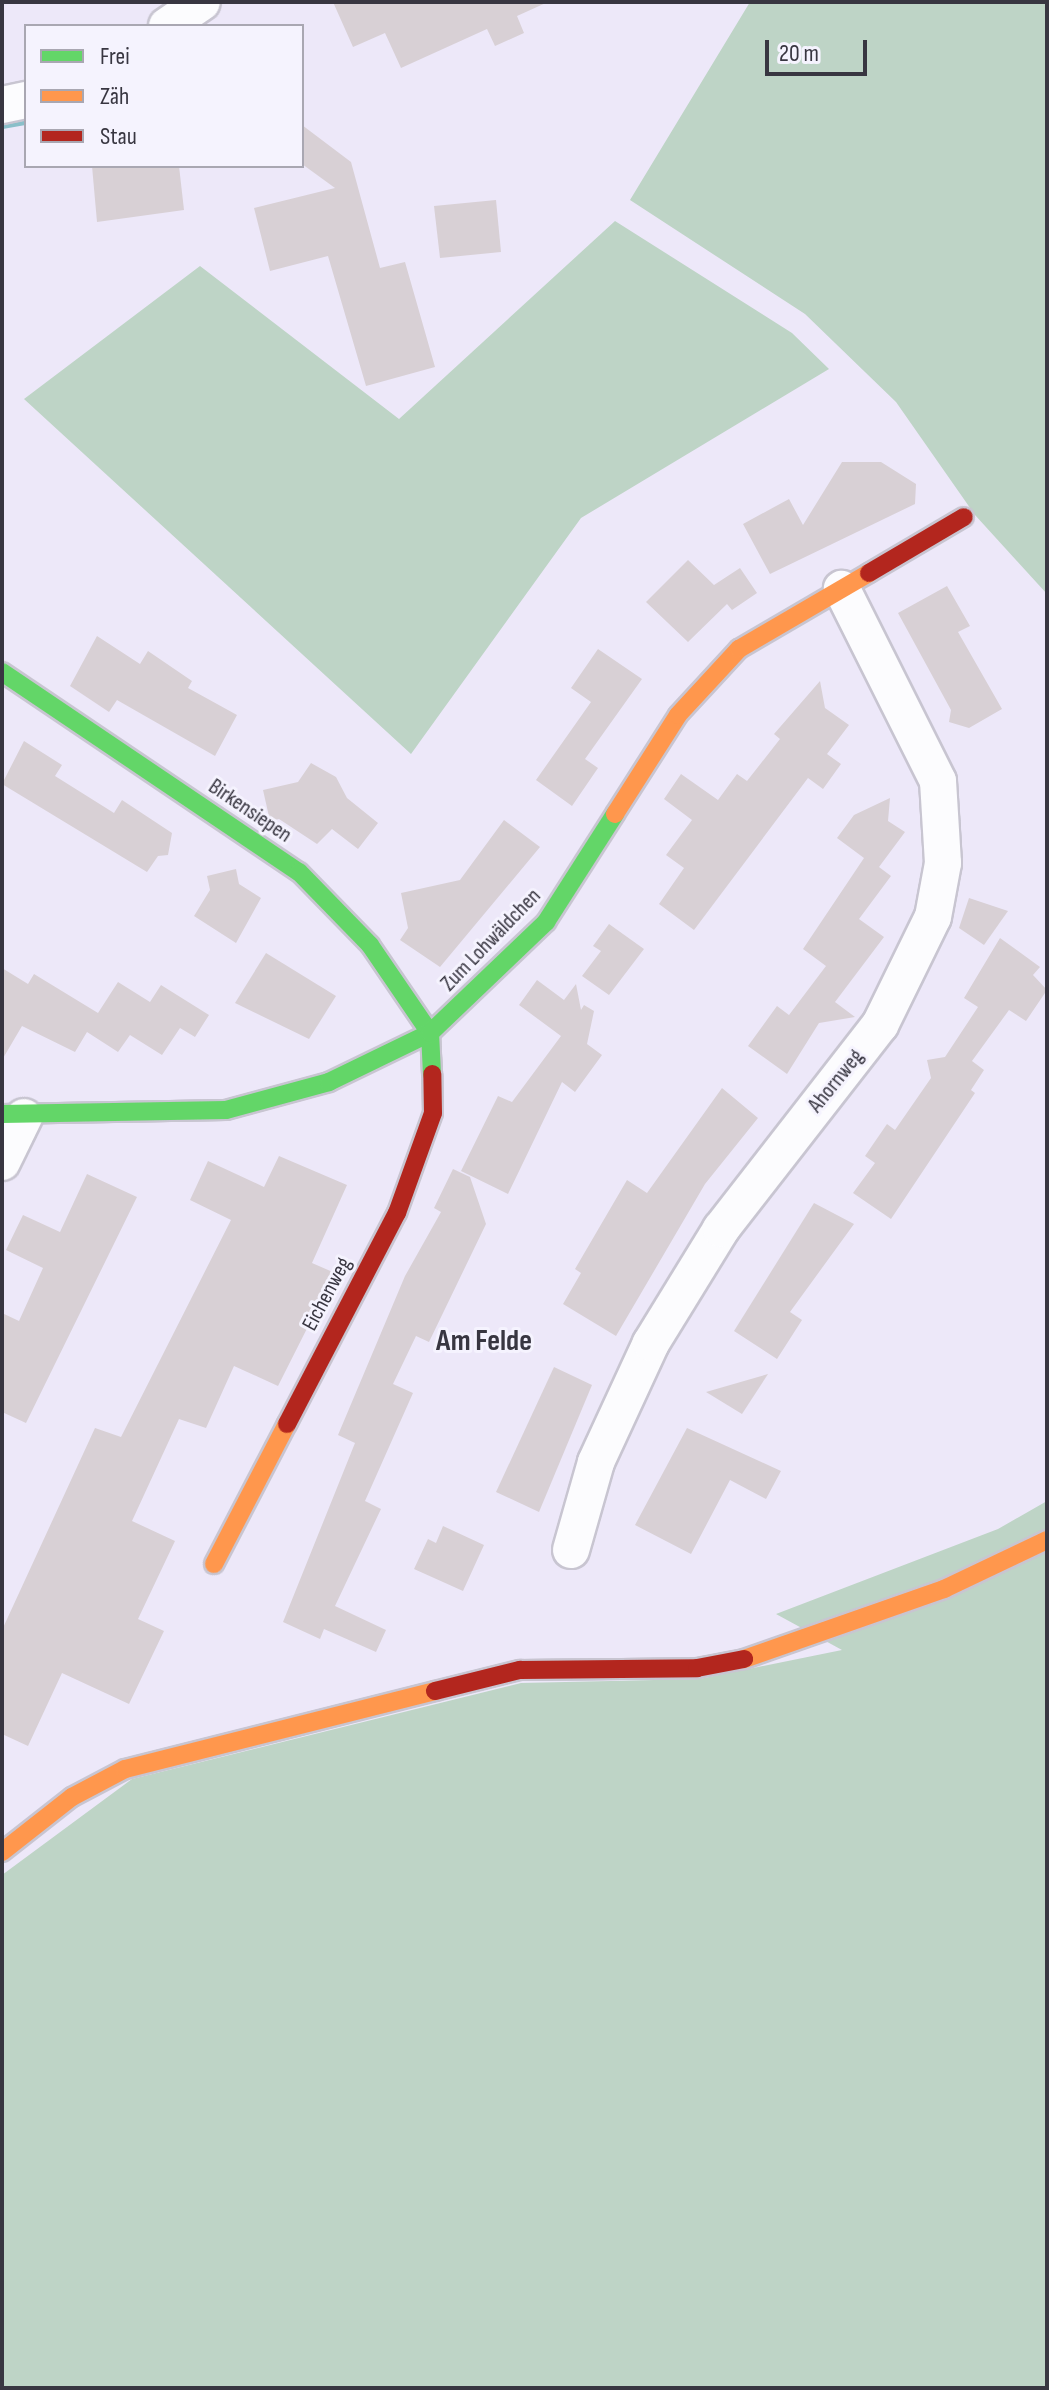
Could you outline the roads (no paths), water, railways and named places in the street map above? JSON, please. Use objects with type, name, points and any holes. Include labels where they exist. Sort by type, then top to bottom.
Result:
[{"type":"street","points":[[170,24],[202,2]]},
{"type":"street","points":[[2,105],[24,100]]},
{"type":"street","name":"Zum Lohwäldchen","points":[[13,1116],[226,1110],[329,1082],[430,1033],[546,922],[696,692],[764,629],[842,589],[964,517]]},
{"type":"street","name":"Ahornweg","points":[[571,1550],[596,1462],[651,1343],[721,1229],[880,1025],[933,917],[943,863],[938,781],[842,589]]},
{"type":"street","name":"Birkensiepen","points":[[3,671],[299,872],[370,945],[430,1033]]},
{"type":"street","name":"Eichenweg","points":[[214,1564],[397,1213],[433,1113],[430,1033]]},
{"type":"street","points":[[2,1162],[13,1116]]},
{"type":"street","points":[[2,1852],[72,1797],[125,1769],[520,1670],[697,1668],[754,1657],[944,1589],[1047,1540]]},
{"type":"waterway","points":[[2,124],[24,120]]},
{"type":"district","name":"Am Felde","points":[[484,1341]]}]
